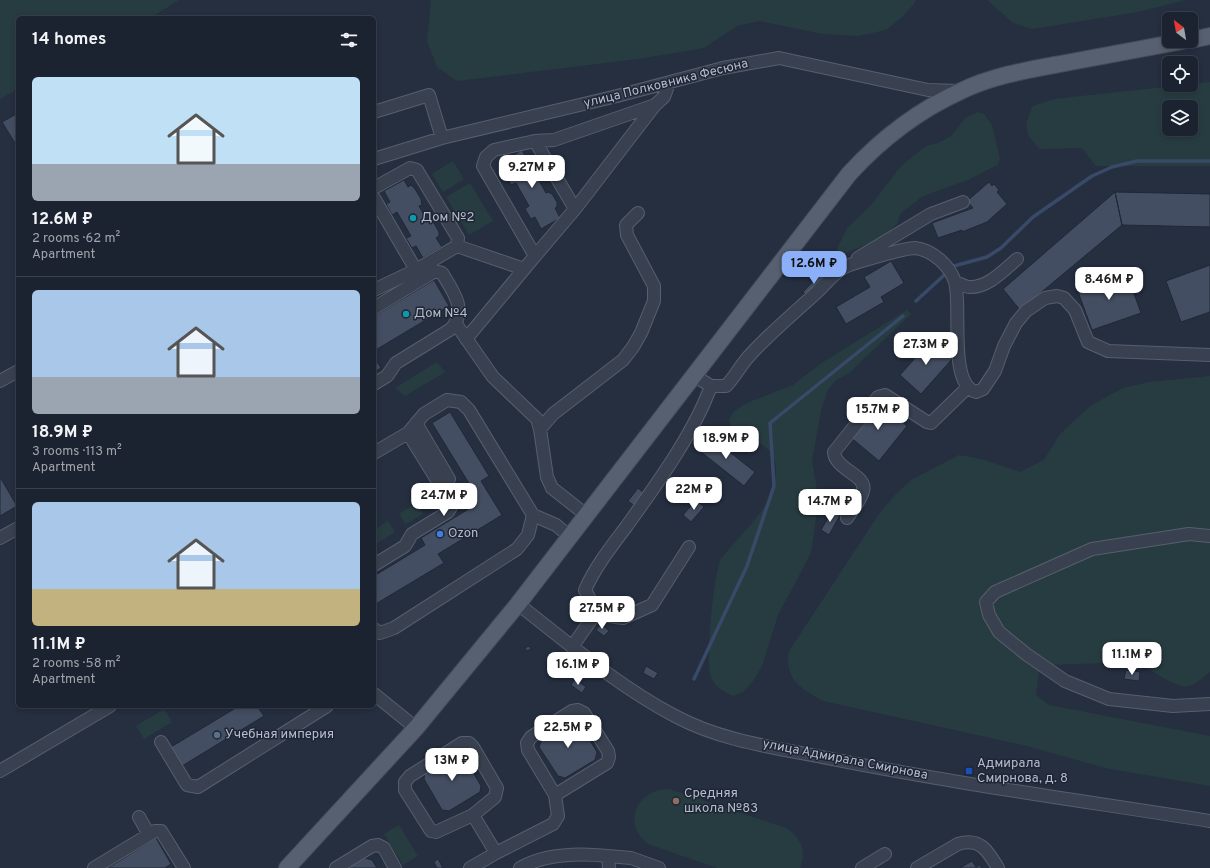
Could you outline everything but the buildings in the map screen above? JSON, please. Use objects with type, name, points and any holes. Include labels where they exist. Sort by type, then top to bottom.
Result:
[{"type":"main road","points":[[1198,39],[1210,36]]},
{"type":"main road","points":[[287,868],[416,728],[518,604],[693,374],[849,174],[873,148],[915,115],[961,91],[987,81],[1023,71],[1162,45]]},
{"type":"street","name":"улица Полковника Фесюна","points":[[376,158],[442,138],[669,83],[723,68],[779,58],[928,90],[961,91]]},
{"type":"street","points":[[466,339],[575,209],[655,105],[664,96],[669,83]]},
{"type":"street","points":[[376,111],[429,95],[442,138]]},
{"type":"street","points":[[535,256],[483,166],[486,157],[494,150],[535,141],[554,140],[655,105]]},
{"type":"street","points":[[535,141],[575,209]]},
{"type":"street","points":[[376,187],[410,168],[417,170],[458,238],[457,246]]},
{"type":"street","points":[[376,201],[416,270]]},
{"type":"street","points":[[693,374],[711,386],[726,386],[736,376],[749,356],[843,267],[931,214],[963,202]]},
{"type":"street","points":[[540,428],[553,414],[623,360],[633,347],[640,333],[654,301],[654,286],[627,235],[626,225],[638,213]]},
{"type":"street","points":[[376,284],[416,270],[457,246],[524,269]]},
{"type":"street","points":[[843,267],[900,250],[916,248],[932,253],[943,263],[955,282],[957,303],[956,343],[963,381],[967,388],[976,392],[983,389],[995,371],[1004,346],[1016,323],[1026,311],[1045,298],[1057,296],[1064,298],[1074,310],[1088,342],[1108,352],[1210,355]]},
{"type":"street","points":[[955,282],[969,287],[981,285],[990,281],[1017,259]]},
{"type":"street","points":[[376,307],[435,271],[442,273],[458,300],[460,312],[456,324],[451,329],[396,363],[387,376],[376,383]]},
{"type":"street","points":[[456,324],[493,377],[537,419],[540,428],[547,477],[552,488],[585,514]]},
{"type":"street","points":[[0,381],[16,372]]},
{"type":"street","points":[[572,647],[595,614],[594,607],[585,590],[592,574],[651,492],[700,414],[711,386]]},
{"type":"street","points":[[847,518],[863,492],[864,485],[861,480],[837,463],[834,459],[834,452],[878,397],[885,395],[926,422],[932,423],[967,388]]},
{"type":"street","points":[[376,452],[408,433],[424,414],[447,400],[460,402],[469,410],[533,515],[556,525],[569,536]]},
{"type":"street","points":[[416,423],[450,479]]},
{"type":"street","points":[[376,563],[405,546],[412,534],[448,512],[451,507],[450,501],[408,433]]},
{"type":"street","points":[[376,630],[380,633],[394,628],[517,549],[528,535],[533,515]]},
{"type":"street","points":[[0,538],[16,529]]},
{"type":"street","points":[[1210,536],[1189,534],[1092,549],[995,592],[986,602],[989,615],[999,632],[1026,654],[1065,681],[1109,699],[1173,706],[1210,704]]},
{"type":"street","points":[[595,614],[623,618],[652,605],[689,547]]},
{"type":"street","name":"улица Адмирала Смирнова","points":[[518,604],[614,679],[675,716],[712,732],[746,742],[866,766],[1210,821]]},
{"type":"street","points":[[376,696],[416,728]]},
{"type":"street","points":[[0,771],[107,708]]},
{"type":"street","points":[[161,742],[187,785],[198,787],[324,708]]},
{"type":"street","points":[[470,868],[553,824],[558,816],[556,795],[528,750],[527,743],[531,737],[572,711],[578,710],[588,720],[608,751],[609,757],[607,763],[556,795]]},
{"type":"street","points":[[462,743],[469,743],[473,747],[497,788],[495,797],[473,815],[436,832],[431,831],[405,790],[405,782],[410,776],[462,743]]},
{"type":"street","points":[[473,815],[496,853]]},
{"type":"street","points":[[138,817],[148,833]]},
{"type":"street","points":[[94,868],[148,833],[155,831],[161,831],[184,868]]},
{"type":"street","points":[[918,868],[958,844],[966,842],[980,844],[987,850],[998,868]]},
{"type":"street","points":[[336,868],[372,846],[378,845],[384,848],[395,868]]},
{"type":"street","points":[[520,868],[532,861],[550,857],[594,854],[609,862],[631,858],[659,868]]},
{"type":"street","points":[[862,868],[885,854]]},
{"type":"green space","points":[[0,0],[179,0],[153,16],[16,16],[16,90],[0,99]]},
{"type":"green space","points":[[431,0],[916,0],[902,17],[886,30],[858,36],[822,34],[759,21],[737,26],[704,48],[638,59],[457,81],[437,67],[427,41]]},
{"type":"green space","points":[[987,0],[1186,0],[1138,12],[1032,29],[1013,23]]},
{"type":"green space","points":[[1210,82],[1210,166],[1096,166],[1082,148],[1040,149],[1031,139],[1027,129],[1028,119],[1033,106],[1054,99],[1162,87],[1162,92],[1198,92],[1198,83]]},
{"type":"green space","points":[[978,112],[984,114],[992,125],[1000,159],[997,165],[968,180],[923,196],[901,213],[897,224],[882,238],[841,255],[837,249],[848,227],[871,205],[901,166],[926,146],[938,143],[951,136],[965,118]]},
{"type":"green space","points":[[453,161],[464,179],[443,192],[432,174]]},
{"type":"green space","points":[[470,183],[493,221],[469,235],[446,197]]},
{"type":"green space","points":[[907,310],[911,314],[849,373],[835,381],[828,390],[822,406],[812,461],[818,503],[811,553],[778,615],[762,666],[753,681],[743,692],[733,696],[723,691],[715,684],[709,669],[711,617],[718,567],[721,559],[753,522],[766,503],[775,480],[776,465],[773,456],[763,445],[734,435],[729,420],[734,411],[749,402],[793,385],[823,362]]},
{"type":"green space","points":[[437,362],[445,372],[405,396],[395,388]]},
{"type":"green space","points":[[1210,376],[1210,672],[1194,684],[1184,686],[1178,685],[1135,662],[1045,665],[1039,671],[1036,695],[1049,705],[1210,736],[1210,786],[1105,768],[1027,746],[823,701],[808,692],[796,682],[789,669],[789,651],[879,514],[895,495],[911,480],[959,455],[981,459],[1020,472],[1044,460],[1060,434],[1090,406],[1123,388],[1149,382]]},
{"type":"green space","points":[[416,503],[423,514],[406,524],[399,514]]},
{"type":"green space","points":[[388,521],[395,532],[377,543],[376,529]]},
{"type":"green space","points":[[164,709],[172,722],[144,739],[136,726]]},
{"type":"green space","points":[[669,789],[786,828],[796,836],[801,845],[803,856],[800,868],[717,868],[648,844],[640,836],[636,827],[636,809],[641,801],[648,795]]},
{"type":"green space","points":[[399,825],[418,856],[403,865],[384,834]]},
{"type":"waterway","points":[[916,301],[954,266],[987,257],[1001,248],[1033,217],[1092,176],[1112,167],[1137,161],[1210,161]]},
{"type":"waterway","points":[[694,679],[747,566],[774,486],[770,423],[903,316]]},
{"type":"place","name":"Дом №2","points":[[413,218]]},
{"type":"place","name":"Дом №4","points":[[406,314]]},
{"type":"place","name":"Ozon","points":[[440,534]]},
{"type":"place","name":"Учебная империя","points":[[217,735]]},
{"type":"place","name":"Адмирала Смирнова, д. 8","points":[[969,771]]},
{"type":"place","name":"Средняя школа №83","points":[[676,801]]}]
